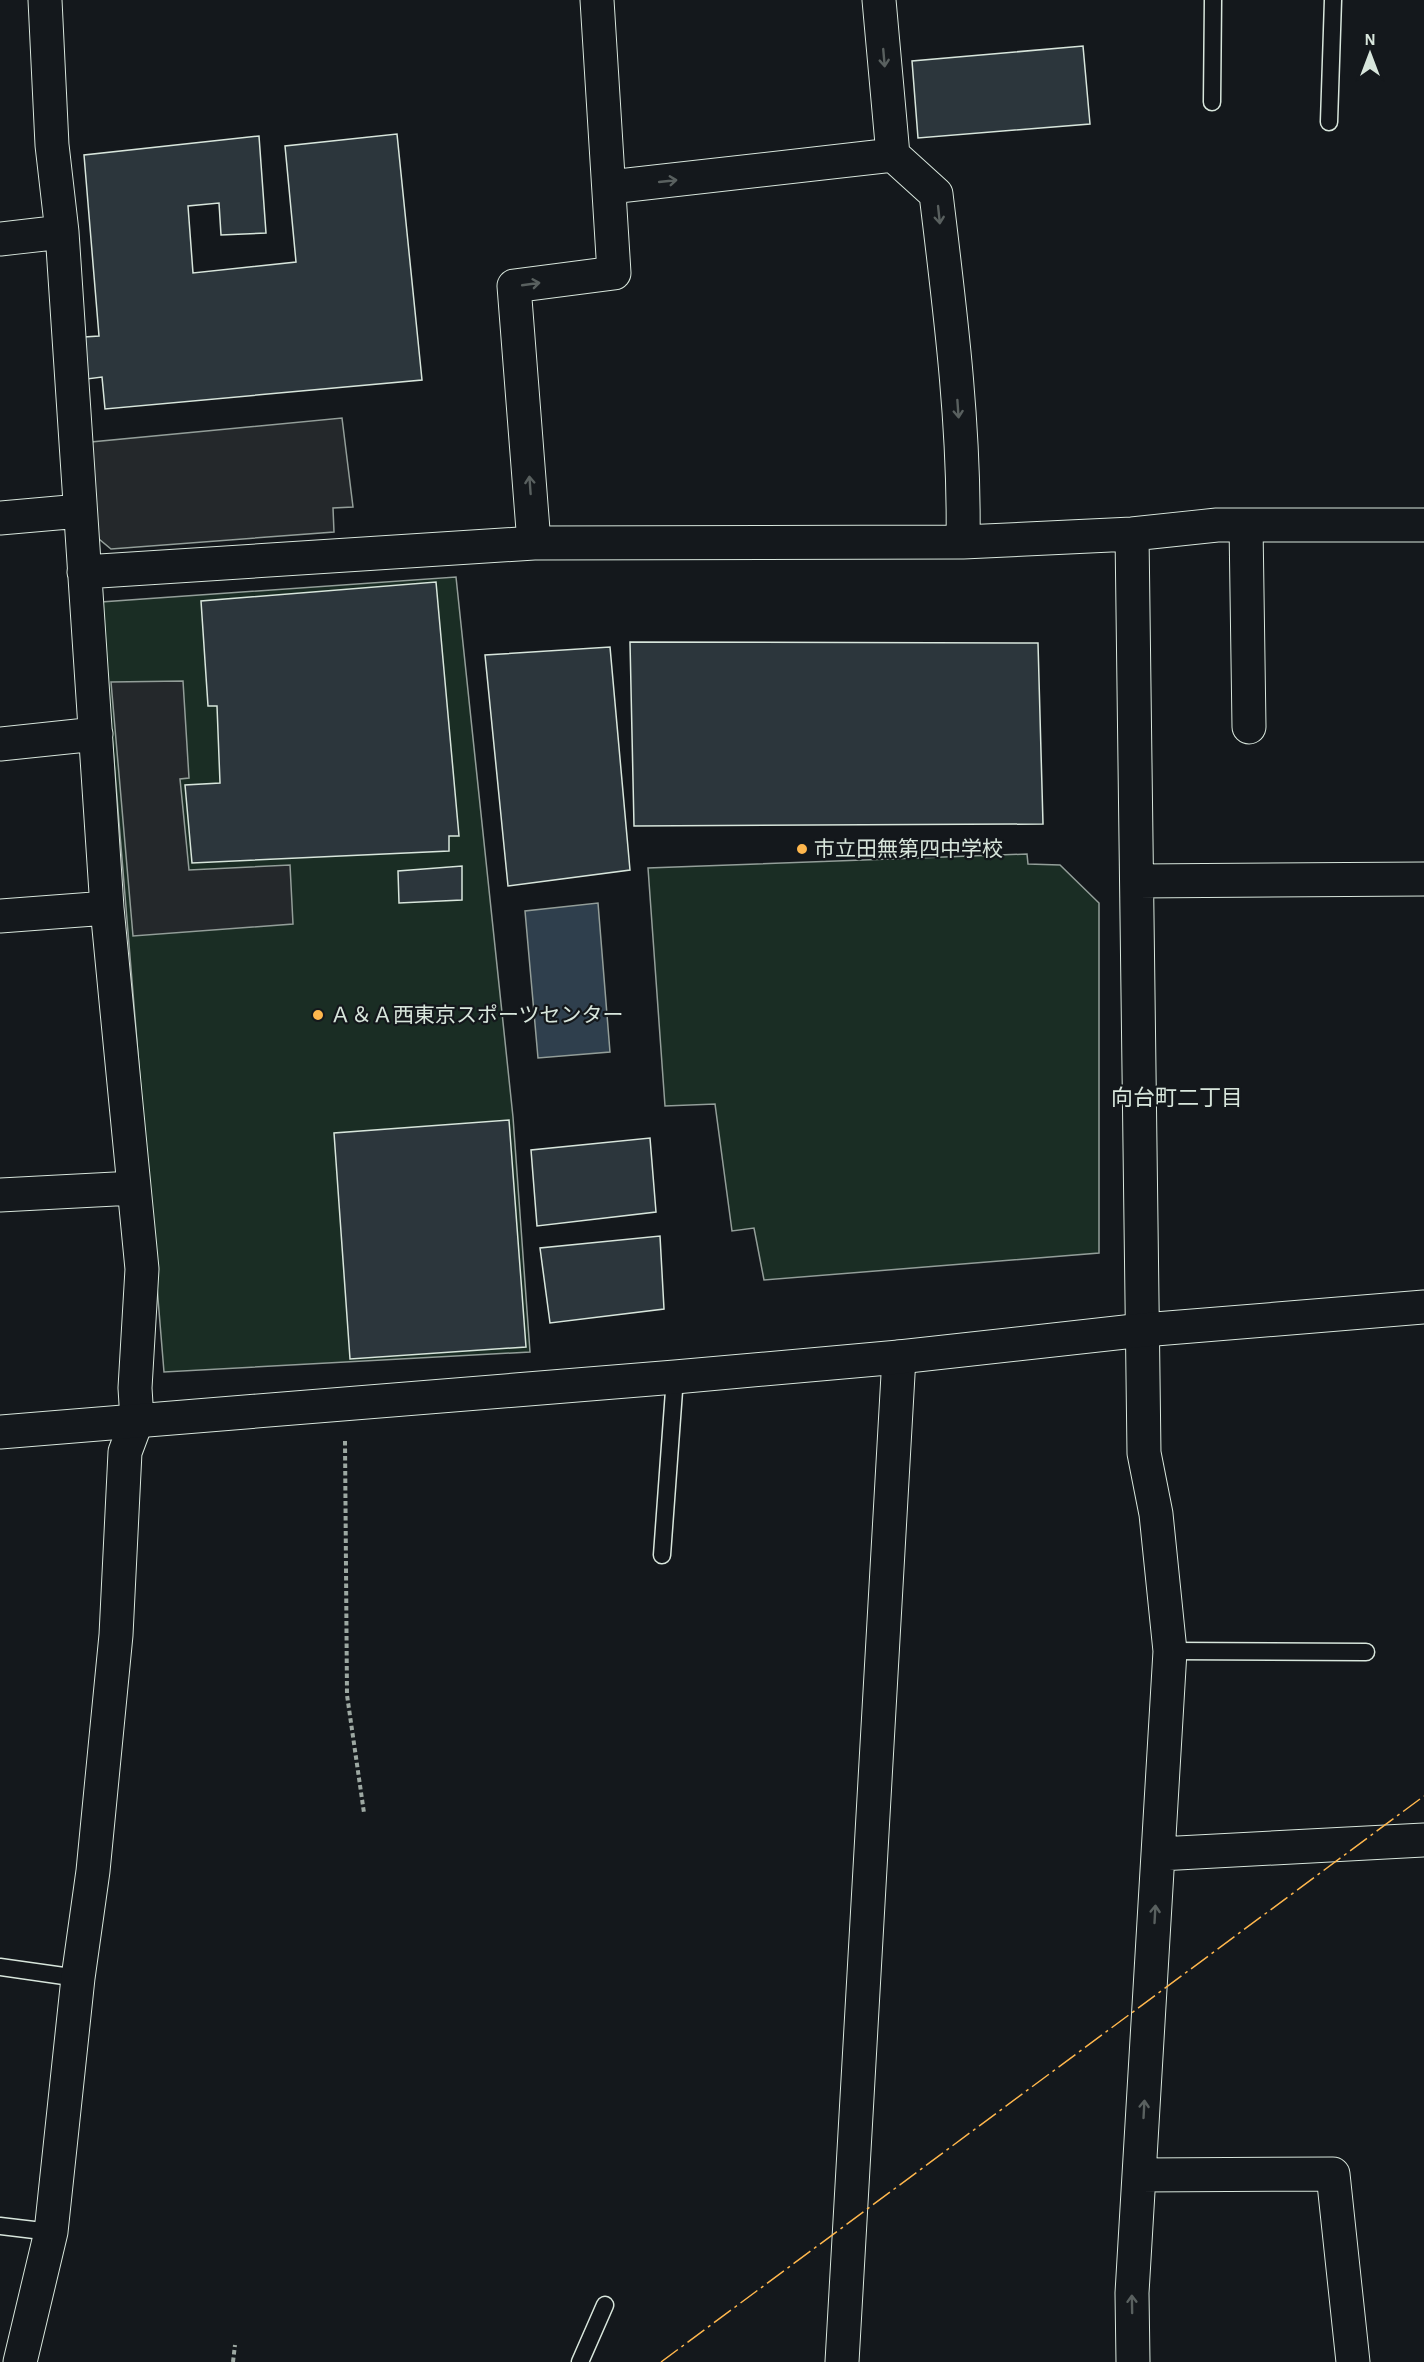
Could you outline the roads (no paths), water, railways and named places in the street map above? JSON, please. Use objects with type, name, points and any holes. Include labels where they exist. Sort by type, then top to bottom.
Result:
[{"type":"street","points":[[20,2362],[51,2232],[78,1978],[93,1871],[116,1635],[125,1452],[137,1420],[135,1388],[142,1269],[107,908],[62,232],[52,145],[45,0]]},
{"type":"street","points":[[534,543],[514,286],[614,273],[597,0]]},
{"type":"street","points":[[879,0],[893,155],[936,194],[954,348],[964,488],[963,543]]},
{"type":"street","points":[[610,188],[893,155]]},
{"type":"street","points":[[0,239],[62,232]]},
{"type":"street","points":[[0,518],[80,511]]},
{"type":"street","points":[[84,572],[534,543],[963,543],[1132,534],[1217,525],[1424,525]]},
{"type":"street","points":[[1246,525],[1249,727]]},
{"type":"street","points":[[1132,534],[1144,1453],[1156,1514],[1170,1651],[1132,2293],[1133,2362]]},
{"type":"street","points":[[0,744],[96,734]]},
{"type":"street","points":[[1138,880],[1424,879]]},
{"type":"street","points":[[0,916],[107,908]]},
{"type":"street","points":[[0,1195],[134,1188]]},
{"type":"street","points":[[0,1432],[675,1377],[899,1357],[1143,1330],[1424,1306]]},
{"type":"street","points":[[842,2362],[899,1357]]},
{"type":"street","points":[[1159,1854],[1424,1840]]},
{"type":"street","points":[[1140,2175],[1333,2174],[1353,2362]]},
{"type":"lane","points":[[1212,102],[1214,0]]},
{"type":"lane","points":[[1329,122],[1333,0]]},
{"type":"lane","points":[[662,1555],[675,1377]]},
{"type":"lane","points":[[1170,1651],[1366,1652]]},
{"type":"lane","points":[[0,1967],[78,1978]]},
{"type":"lane","points":[[0,2226],[51,2232]]},
{"type":"lane","points":[[579,2362],[605,2305]]},
{"type":"water","points":[[598,903],[610,1052],[538,1058],[525,911]]},
{"type":"place","name":"市立田無第四中学校","points":[[802,849]]},
{"type":"place","name":"Ａ＆Ａ西東京スポーツセンター","points":[[318,1015]]},
{"type":"district","name":"向台町二丁目","points":[[1177,1098]]}]
